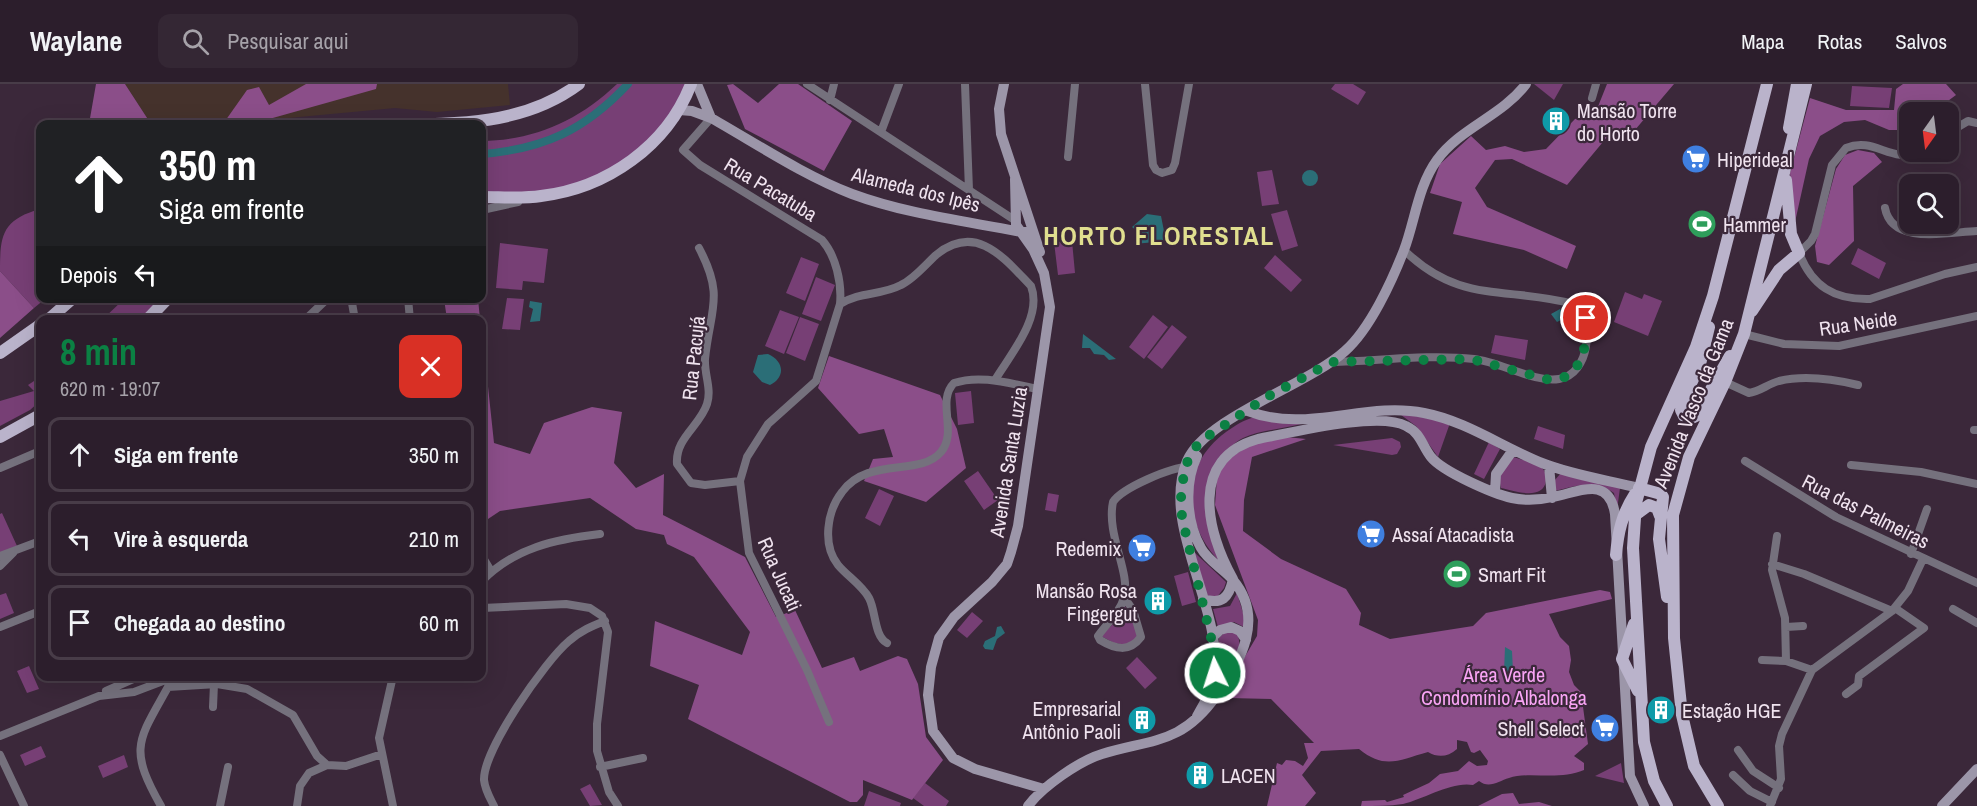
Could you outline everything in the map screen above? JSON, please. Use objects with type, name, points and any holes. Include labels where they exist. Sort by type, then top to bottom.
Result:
[{"type":"main road","points":[[485,120],[511,117],[551,102],[579,84]]},
{"type":"main road","points":[[486,197],[541,196],[592,183],[626,165],[655,141],[679,110],[691,84]]},
{"type":"main road","points":[[1748,317],[1779,270],[1799,253],[1791,234],[1786,163],[1791,108],[1797,84]]},
{"type":"main road","name":"Avenida Vasco da Gama","points":[[1718,806],[1703,783],[1689,752],[1682,715],[1674,638],[1671,531],[1676,499],[1691,450],[1725,382],[1744,334],[1806,84]]},
{"type":"main road","name":"Avenida Vasco da Gama","points":[[1667,806],[1647,762],[1640,695],[1633,548],[1634,516],[1639,488],[1651,447],[1696,347],[1713,296],[1767,85]]},
{"type":"main road","points":[[1713,296],[1706,346],[1681,408],[1684,416],[1690,418],[1696,416],[1744,334]]},
{"type":"main road","points":[[54,315],[67,303]]},
{"type":"main road","points":[[153,315],[163,303]]},
{"type":"main road","points":[[0,354],[36,328]]},
{"type":"main road","points":[[0,437],[36,417]]},
{"type":"main road","points":[[1616,555],[1619,528],[1625,509],[1639,488],[1663,495],[1659,539],[1674,638]]},
{"type":"main road","points":[[1634,516],[1649,505],[1657,508],[1660,516]]},
{"type":"main road","points":[[1637,617],[1622,659],[1640,695]]},
{"type":"street","points":[[697,84],[711,118]]},
{"type":"street","points":[[807,84],[969,190],[1020,215]]},
{"type":"street","points":[[830,100],[834,84]]},
{"type":"street","points":[[881,132],[899,84]]},
{"type":"street","points":[[965,84],[969,190]]},
{"type":"street","name":"Avenida Santa Luzia","points":[[1004,84],[999,122],[1015,179],[1021,232],[1033,249],[1044,273]]},
{"type":"street","points":[[1068,157],[1075,84]]},
{"type":"street","points":[[1144,84],[1153,165],[1162,173],[1172,170],[1175,163],[1189,84]]},
{"type":"street","points":[[1197,716],[1213,685],[1215,663],[1212,638],[1182,518],[1188,472],[1209,434],[1260,402],[1332,362],[1347,350],[1366,324],[1404,250],[1426,180],[1437,160],[1459,138],[1526,84]]},
{"type":"street","points":[[1592,98],[1596,84]]},
{"type":"street","name":"Alameda dos Ipês","points":[[679,110],[692,111],[711,118],[849,193],[910,210],[1021,232]]},
{"type":"street","name":"Rua Pacatuba","points":[[711,118],[683,150],[700,165],[822,240],[829,251],[841,285],[840,304]]},
{"type":"street","points":[[1959,126],[1968,121],[1977,123]]},
{"type":"street","points":[[1899,155],[1859,143],[1846,148],[1832,165],[1815,234],[1799,253],[1809,273],[1821,288],[1832,294],[1870,299],[1977,267]]},
{"type":"street","points":[[486,209],[541,196]]},
{"type":"street","points":[[1885,208],[1890,222],[1906,232],[1977,231]]},
{"type":"street","name":"Avenida Santa Luzia","points":[[1020,215],[1032,228],[1050,307],[1018,526],[1011,552],[993,582],[954,617],[939,638],[931,667],[928,695],[933,731],[952,758],[966,766],[1044,789]]},
{"type":"street","points":[[1021,232],[1028,232],[1032,228]]},
{"type":"street","points":[[840,304],[860,294],[883,292],[903,285],[950,246],[974,242],[988,246],[1030,286],[1035,301],[1024,332],[995,380]]},
{"type":"street","name":"Rua Pacujá","points":[[699,248],[710,269],[715,296],[705,359],[709,397],[704,412],[681,442],[676,464],[691,483],[705,485],[740,482]]},
{"type":"street","points":[[1404,250],[1434,274],[1465,288],[1563,301],[1581,310],[1603,315]]},
{"type":"street","points":[[841,285],[860,294]]},
{"type":"street","points":[[310,315],[323,303]]},
{"type":"street","name":"Rua Jucati","points":[[829,722],[807,670],[749,553],[740,482],[747,457],[768,424],[816,381],[840,304]]},
{"type":"street","points":[[1332,362],[1471,359],[1550,380],[1563,378],[1574,371],[1585,347],[1587,325],[1581,310]]},
{"type":"street","name":"Rua Neide","points":[[1744,334],[1784,344],[1839,346],[1977,316]]},
{"type":"street","points":[[1725,382],[1749,393],[1772,383],[1795,379],[1834,380],[1858,385]]},
{"type":"street","points":[[887,644],[881,638],[868,596],[836,563],[832,554],[828,534],[832,510],[842,491],[869,472],[927,461],[942,451],[948,434],[947,396],[954,383],[968,380],[995,380],[1038,389]]},
{"type":"street","points":[[1260,402],[1265,413],[1287,420]]},
{"type":"street","points":[[1248,411],[1287,420],[1400,410],[1421,412],[1451,420],[1549,466],[1639,488]]},
{"type":"street","points":[[1028,806],[1044,789],[1100,754],[1166,739],[1197,716],[1216,695],[1246,640],[1249,610],[1220,550],[1209,507],[1209,490],[1214,472],[1224,457],[1249,441],[1390,420],[1413,430],[1436,462],[1495,492],[1523,500],[1552,498],[1588,489],[1600,490],[1609,496],[1615,514],[1630,776],[1644,806]]},
{"type":"street","points":[[1495,492],[1496,474],[1513,450]]},
{"type":"street","points":[[0,468],[36,453]]},
{"type":"street","name":"Rua das Palmeiras","points":[[1744,461],[1813,504],[1911,554],[1977,583]]},
{"type":"street","points":[[1851,465],[1922,472],[1977,484]]},
{"type":"street","points":[[1549,466],[1552,498]]},
{"type":"street","points":[[1124,597],[1133,610],[1141,637],[1129,648],[1119,648],[1100,640],[1098,636],[1117,613],[1124,597],[1125,588],[1113,533],[1113,502],[1121,494],[1160,474],[1188,472]]},
{"type":"street","points":[[1188,472],[1189,505],[1201,548],[1233,579]]},
{"type":"street","points":[[1911,554],[1928,509]]},
{"type":"street","points":[[486,577],[491,571],[535,546],[600,534]]},
{"type":"street","points":[[1777,536],[1772,564],[1786,627],[1786,661]]},
{"type":"street","points":[[0,555],[13,553],[36,543]]},
{"type":"street","points":[[0,566],[13,553]]},
{"type":"street","points":[[1733,775],[1750,791],[1771,804],[1781,778],[1779,741],[1812,670],[1894,610],[1908,591],[1923,559]]},
{"type":"street","points":[[486,563],[491,571]]},
{"type":"street","points":[[1772,564],[1804,574],[1894,610],[1924,628],[1859,676],[1858,685],[1846,694]]},
{"type":"street","points":[[1203,599],[1214,602],[1224,599],[1230,591],[1233,579]]},
{"type":"street","points":[[486,608],[580,605],[598,611],[605,621],[608,632],[597,731],[600,767],[614,804]]},
{"type":"street","points":[[1953,609],[1977,623]]},
{"type":"street","points":[[0,627],[36,612]]},
{"type":"street","points":[[494,806],[487,791],[485,772],[509,722],[558,652],[578,633],[605,621]]},
{"type":"street","points":[[1786,627],[1803,626]]},
{"type":"street","points":[[1212,638],[1220,630],[1232,627],[1240,631],[1246,640]]},
{"type":"street","points":[[1762,660],[1786,661],[1812,670]]},
{"type":"street","points":[[0,736],[99,696],[130,681]]},
{"type":"street","points":[[99,696],[115,692],[134,692],[164,681],[214,684],[247,690],[288,711],[317,756],[327,765]]},
{"type":"street","points":[[160,806],[143,770],[138,748],[164,681]]},
{"type":"street","points":[[392,681],[380,728],[382,754],[393,806]]},
{"type":"street","points":[[213,707],[214,684]]},
{"type":"street","points":[[1738,750],[1753,771],[1779,788]]},
{"type":"street","points":[[297,806],[300,786],[305,778],[327,765],[346,766],[382,754]]},
{"type":"street","points":[[0,755],[14,790],[24,806]]},
{"type":"street","points":[[600,767],[643,758]]},
{"type":"street","points":[[220,806],[228,767]]},
{"type":"street","points":[[1942,806],[1975,776]]},
{"type":"street","points":[[1023,806],[1027,785],[1046,785],[1059,779]]},
{"type":"street","points":[[14,790],[17,806]]},
{"type":"shaded area","points":[[125,84],[508,84],[510,105],[437,112],[395,108],[267,120],[148,120]]},
{"type":"shaded area","points":[[617,84],[685,84],[675,112],[654,139],[603,179],[533,200],[486,194],[486,141],[520,137],[555,126],[602,97]]},
{"type":"shaded area","points":[[1335,84],[1353,84],[1366,92],[1358,105],[1331,89]]},
{"type":"shaded area","points":[[1534,84],[1563,84],[1554,100]]},
{"type":"shaded area","points":[[1852,86],[1892,88],[1889,108],[1850,106]]},
{"type":"shaded area","points":[[1272,170],[1279,204],[1262,206],[1257,172]]},
{"type":"shaded area","points":[[36,210],[36,303],[40,303],[34,308],[0,271],[1,248],[6,231],[18,218]]},
{"type":"shaded area","points":[[1287,210],[1298,246],[1282,251],[1271,214]]},
{"type":"shaded area","points":[[1072,241],[1075,273],[1058,275],[1054,242]]},
{"type":"shaded area","points":[[500,243],[548,249],[544,283],[523,281],[522,290],[496,288]]},
{"type":"shaded area","points":[[1858,248],[1886,263],[1879,279],[1851,264]]},
{"type":"shaded area","points":[[1275,255],[1302,280],[1291,292],[1264,268]]},
{"type":"shaded area","points":[[801,257],[819,264],[805,301],[786,293]]},
{"type":"shaded area","points":[[816,277],[835,285],[821,321],[802,314]]},
{"type":"shaded area","points":[[1625,292],[1642,299],[1644,294],[1662,301],[1648,336],[1614,322]]},
{"type":"shaded area","points":[[507,298],[524,299],[520,330],[502,329]]},
{"type":"shaded area","points":[[120,303],[156,303],[144,315],[107,315]]},
{"type":"shaded area","points":[[780,310],[799,317],[784,354],[765,346]]},
{"type":"shaded area","points":[[1153,315],[1168,327],[1144,359],[1129,347]]},
{"type":"shaded area","points":[[800,317],[819,324],[805,361],[786,353]]},
{"type":"shaded area","points":[[1172,325],[1187,337],[1162,369],[1147,357]]},
{"type":"shaded area","points":[[1495,335],[1528,340],[1525,360],[1491,353]]},
{"type":"shaded area","points":[[36,380],[36,405],[0,426],[0,401],[34,391],[28,385]]},
{"type":"shaded area","points":[[971,391],[974,423],[958,425],[955,393]]},
{"type":"shaded area","points":[[1397,412],[1450,423],[1438,457],[1416,426]]},
{"type":"shaded area","points":[[1255,417],[1279,423],[1301,424],[1243,438],[1228,450],[1212,471],[1206,497],[1207,510],[1222,564],[1209,549],[1199,532],[1193,514],[1191,496],[1194,478],[1200,461],[1211,446],[1233,427]]},
{"type":"shaded area","points":[[1538,426],[1565,435],[1563,449],[1534,439]]},
{"type":"shaded area","points":[[1392,438],[1400,442],[1401,447],[1397,454],[1392,455],[1333,445]]},
{"type":"shaded area","points":[[1489,442],[1500,449],[1484,479],[1474,474]]},
{"type":"shaded area","points":[[1510,456],[1542,468],[1546,481],[1540,491],[1527,493],[1501,488],[1499,479]]},
{"type":"shaded area","points":[[978,471],[998,500],[984,510],[964,481]]},
{"type":"shaded area","points":[[1561,473],[1620,488],[1617,510],[1614,493],[1599,486],[1583,485],[1550,492],[1554,481]]},
{"type":"shaded area","points":[[879,489],[894,496],[880,526],[865,518]]},
{"type":"shaded area","points":[[1048,493],[1059,495],[1056,512],[1045,510]]},
{"type":"shaded area","points":[[2,513],[17,546],[0,553],[0,514]]},
{"type":"shaded area","points":[[1194,552],[1226,582],[1217,597],[1207,596]]},
{"type":"shaded area","points":[[1188,572],[1196,602],[1182,606],[1174,576]]},
{"type":"shaded area","points":[[6,593],[14,613],[0,619],[0,595]]},
{"type":"shaded area","points":[[1237,593],[1248,629],[1234,622],[1218,627],[1213,609],[1230,606]]},
{"type":"shaded area","points":[[1124,604],[1139,636],[1127,645],[1114,643],[1101,636],[1114,623]]},
{"type":"shaded area","points":[[972,612],[983,621],[967,638],[957,630]]},
{"type":"shaded area","points":[[1231,631],[1238,634],[1240,647],[1218,686],[1219,638]]},
{"type":"shaded area","points":[[1137,657],[1157,678],[1145,689],[1126,668]]},
{"type":"shaded area","points":[[29,666],[39,689],[27,693],[17,671]]},
{"type":"shaded area","points":[[41,746],[46,757],[25,766],[20,755]]},
{"type":"shaded area","points":[[124,755],[128,767],[103,778],[98,766]]},
{"type":"shaded area","points":[[1621,763],[1624,783],[1595,776]]},
{"type":"shaded area","points":[[925,783],[949,801],[946,806],[924,806],[913,798]]},
{"type":"shaded area","points":[[590,784],[602,805],[590,806],[580,789]]},
{"type":"shaded area","points":[[869,791],[901,803],[900,806],[864,806]]},
{"type":"green space","points":[[96,84],[125,84],[148,120],[90,120]]},
{"type":"green space","points":[[306,84],[377,84],[376,89],[265,120],[226,120],[247,90],[259,87],[269,105]]},
{"type":"green space","points":[[733,84],[758,103],[779,84],[798,84],[852,121],[824,171],[745,129],[727,85]]},
{"type":"green space","points":[[1607,84],[1674,84],[1629,137],[1613,130],[1567,185],[1512,159],[1495,160],[1475,188],[1487,207],[1576,246],[1567,269],[1524,250],[1453,234],[1462,202],[1430,193],[1440,164],[1471,136],[1486,150],[1505,146],[1524,152],[1546,149],[1575,119],[1595,114]]},
{"type":"green space","points":[[1903,84],[1946,84],[1956,95],[1947,102],[1899,102],[1899,130],[1889,130],[1865,120],[1844,122],[1820,136],[1809,159],[1795,222],[1790,173],[1810,98],[1846,110],[1894,110],[1896,89]]},
{"type":"green space","points":[[1858,150],[1874,153],[1882,162],[1853,186],[1854,241],[1829,265],[1817,262],[1815,246],[1836,169],[1845,155]]},
{"type":"green space","points":[[0,271],[34,308],[0,338]]},
{"type":"green space","points":[[445,303],[478,303],[480,315],[446,315]]},
{"type":"green space","points":[[829,356],[940,395],[957,429],[966,468],[926,502],[864,481],[873,459],[893,457],[884,429],[859,434],[818,388]]},
{"type":"green space","points":[[486,368],[494,443],[530,454],[544,423],[592,407],[622,412],[614,463],[636,488],[664,474],[663,515],[745,557],[776,617],[795,610],[822,668],[854,657],[860,671],[898,656],[907,659],[918,684],[926,737],[943,760],[912,800],[863,780],[863,795],[857,802],[850,802],[688,719],[699,685],[650,666],[655,621],[742,655],[750,632],[694,557],[667,544],[664,535],[636,529],[590,498],[500,511],[486,520]]},
{"type":"green space","name":"Área Verde Condomínio Albalonga","points":[[1286,437],[1306,439],[1252,457],[1244,500],[1243,531],[1281,559],[1346,589],[1361,613],[1359,625],[1390,639],[1473,626],[1486,613],[1600,590],[1610,592],[1612,599],[1549,614],[1560,637],[1569,646],[1571,660],[1569,672],[1574,685],[1581,692],[1588,744],[1574,756],[1584,763],[1584,770],[1555,776],[1517,776],[1490,784],[1479,781],[1473,785],[1465,784],[1447,788],[1403,804],[1361,806],[1362,801],[1385,800],[1387,802],[1404,797],[1403,795],[1429,783],[1440,774],[1458,771],[1469,761],[1477,766],[1487,765],[1488,761],[1480,750],[1471,752],[1467,742],[1457,740],[1457,749],[1447,755],[1435,755],[1428,752],[1392,761],[1377,759],[1359,749],[1321,751],[1302,775],[1316,793],[1305,806],[1267,806],[1277,763],[1282,765],[1286,760],[1295,761],[1303,766],[1308,758],[1304,743],[1314,743],[1271,699],[1229,698],[1219,701],[1257,636],[1258,620],[1215,505],[1217,477],[1228,459],[1252,444]]},
{"type":"green space","points":[[1513,793],[1519,804],[1539,802],[1552,806],[1478,806],[1502,794]]},
{"type":"water","points":[[1310,170],[1318,178],[1310,186],[1302,178]]},
{"type":"water","points":[[1147,214],[1161,216],[1166,241],[1134,244],[1137,231],[1132,227]]},
{"type":"water","points":[[530,301],[542,303],[540,321],[530,322],[533,309],[529,307]]},
{"type":"water","points":[[1560,309],[1563,313],[1567,311],[1573,322],[1567,326],[1563,319],[1557,322],[1551,314]]},
{"type":"water","points":[[1083,334],[1116,359],[1109,360],[1104,355],[1094,354],[1090,348],[1082,348]]},
{"type":"water","points":[[768,354],[777,361],[781,369],[779,378],[770,385],[762,382],[753,372],[758,355]]},
{"type":"water","points":[[1001,626],[1005,633],[997,639],[993,650],[985,649],[983,646],[985,641],[995,636],[997,627]]},
{"type":"water","points":[[1505,647],[1512,651],[1513,672],[1510,676],[1504,672]]},
{"type":"waterway","points":[[486,153],[525,147],[562,134],[596,114],[628,84]]},
{"type":"place","name":"Mansão Torre do Horto","points":[[1556,121]]},
{"type":"place","name":"Hiperideal","points":[[1696,159]]},
{"type":"place","name":"Hammer","points":[[1702,224]]},
{"type":"place","name":"Assaí Atacadista","points":[[1371,534]]},
{"type":"place","name":"Redemix","points":[[1142,548]]},
{"type":"place","name":"Smart Fit","points":[[1457,574]]},
{"type":"place","name":"Mansão Rosa Fingergut","points":[[1158,601]]},
{"type":"place","name":"Estação HGE","points":[[1661,710]]},
{"type":"place","name":"Empresarial Antônio Paoli","points":[[1142,720]]},
{"type":"place","name":"Shell Select","points":[[1605,728]]},
{"type":"place","name":"LACEN","points":[[1200,775]]},
{"type":"district","name":"HORTO FLORESTAL","points":[[1159,235]]},
{"type":"route","points":[[1215,673],[1215,654],[1184,528],[1181,506],[1185,466],[1199,442],[1267,397],[1332,362],[1471,359],[1498,364],[1550,380],[1563,378],[1574,371],[1582,358],[1587,336],[1586,318]]}]
